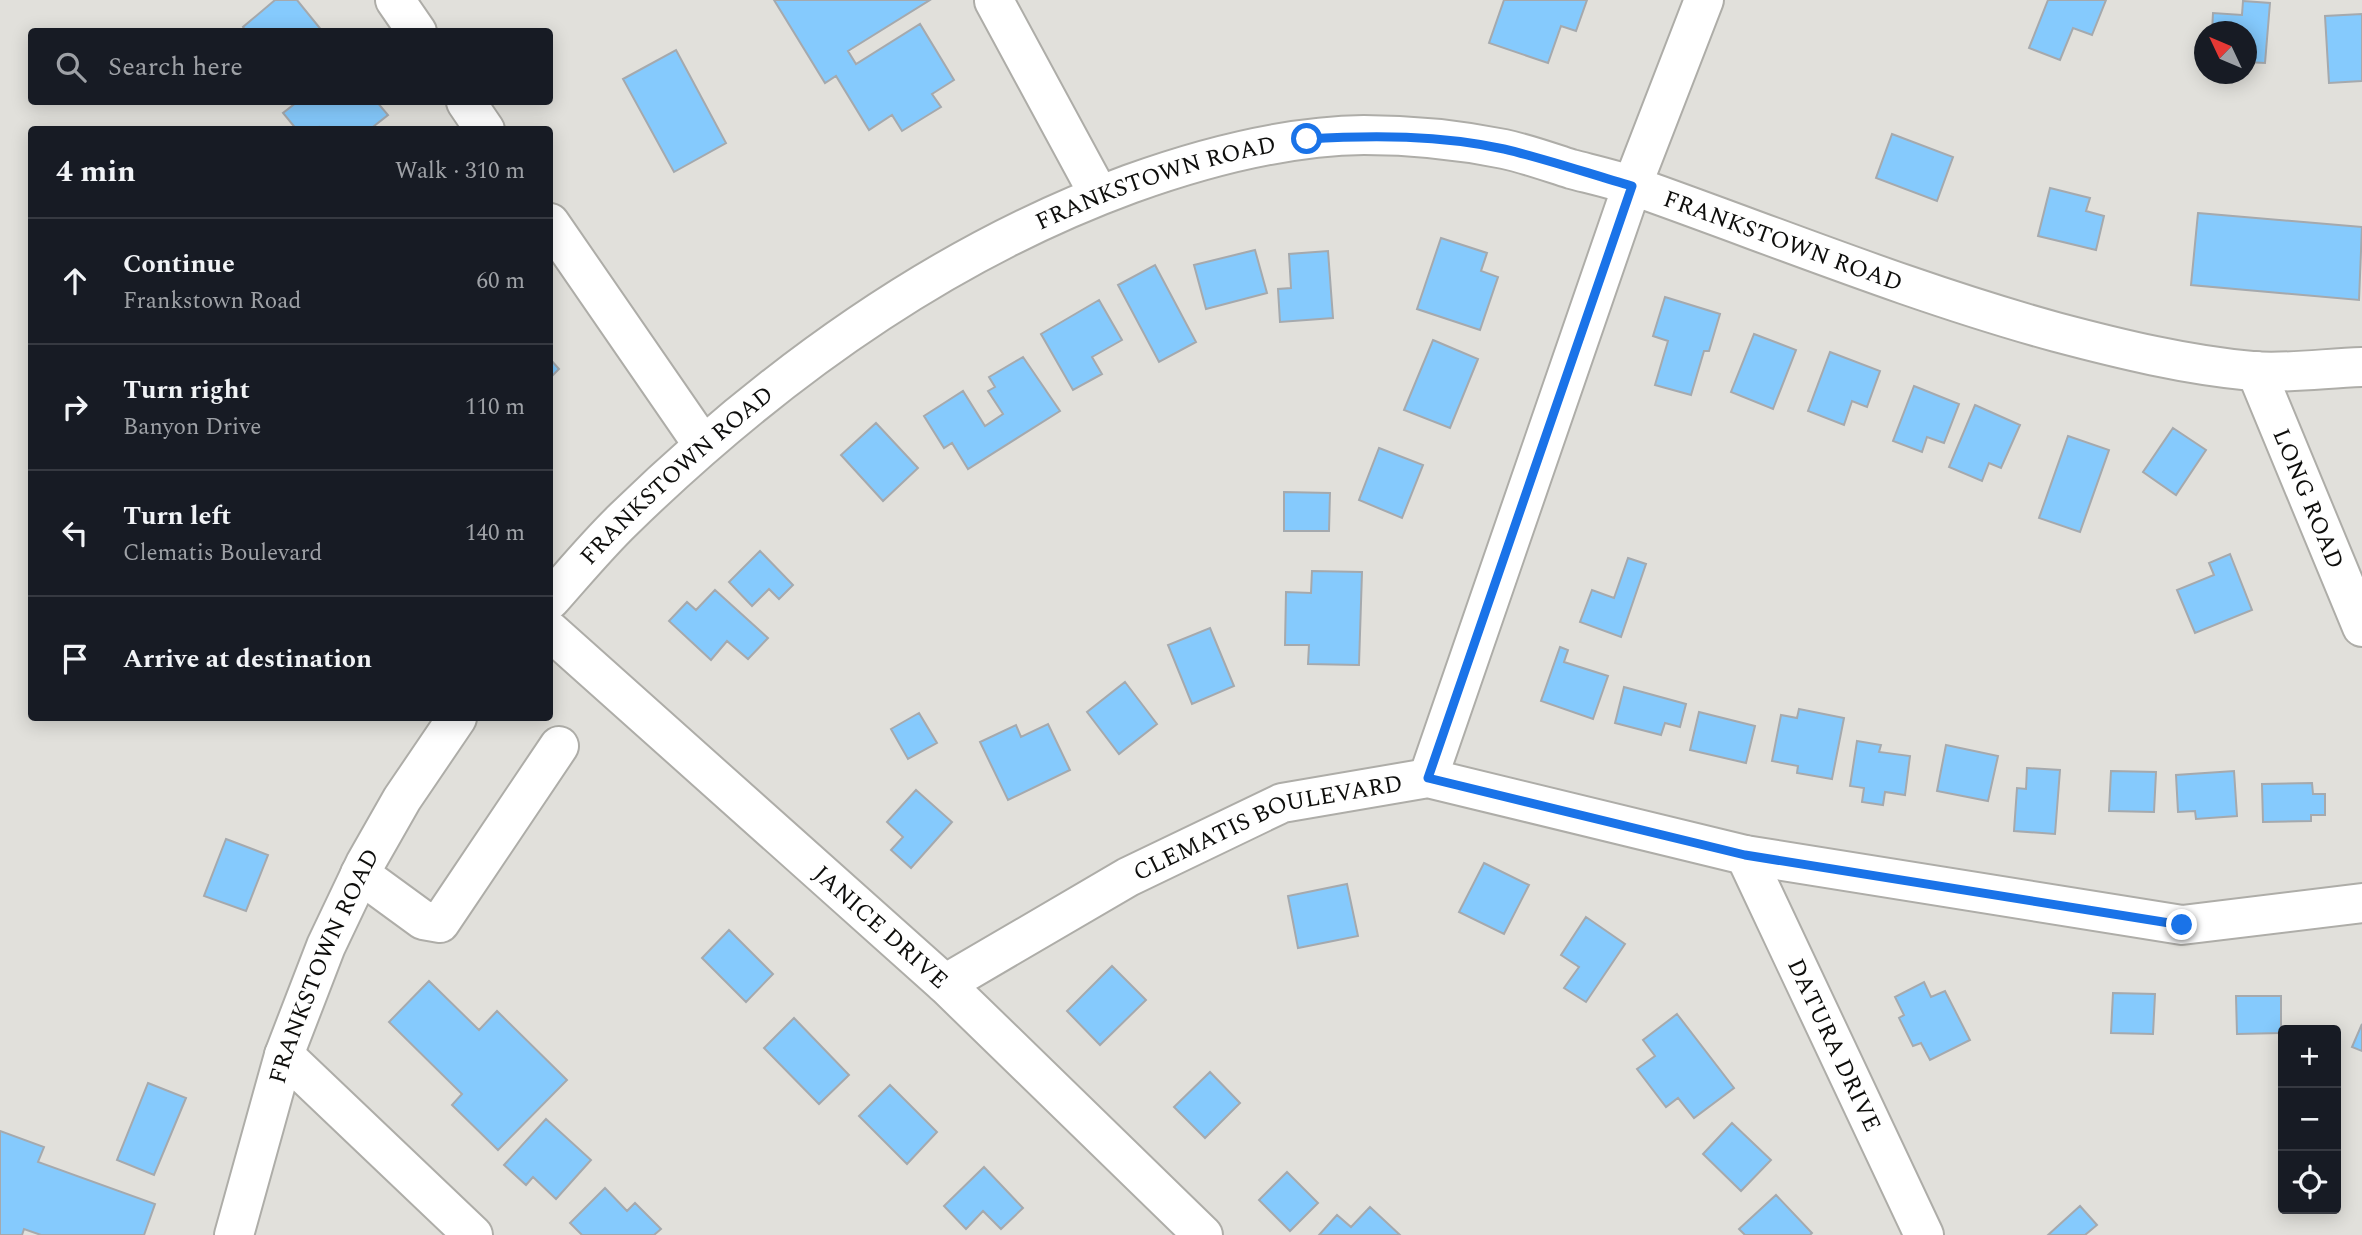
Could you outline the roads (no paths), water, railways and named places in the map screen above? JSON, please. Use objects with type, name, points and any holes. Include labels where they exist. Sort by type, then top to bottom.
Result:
[{"type":"street","points":[[396,0],[414,28]]},
{"type":"street","points":[[996,0],[994,1],[1099,195]]},
{"type":"street","points":[[1428,778],[1632,186],[1704,0]]},
{"type":"street","points":[[468,105],[482,126]]},
{"type":"street","name":"FRANKSTOWN ROAD","points":[[553,597],[621,522],[703,445],[806,364],[886,306],[986,247],[1080,202],[1183,165],[1245,149],[1307,139],[1365,135],[1425,138],[1503,149],[1632,186],[1877,276],[2014,320],[2183,362],[2256,371],[2362,367]]},
{"type":"street","points":[[553,227],[703,445]]},
{"type":"street","name":"LONG ROAD","points":[[2256,371],[2362,627]]},
{"type":"street","name":"JANICE DRIVE","points":[[553,634],[945,984],[1203,1235]]},
{"type":"street","name":"FRANKSTOWN ROAD","points":[[234,1235],[284,1055],[326,946],[360,874],[402,799],[455,721]]},
{"type":"street","points":[[360,874],[423,920],[440,923],[559,746]]},
{"type":"street","name":"CLEMATIS BOULEVARD","points":[[945,984],[1128,877],[1282,803],[1428,778],[1745,855],[2182,925],[2362,903]]},
{"type":"street","name":"DATURA DRIVE","points":[[1745,855],[1924,1235]]},
{"type":"street","points":[[284,1055],[473,1235]]}]
